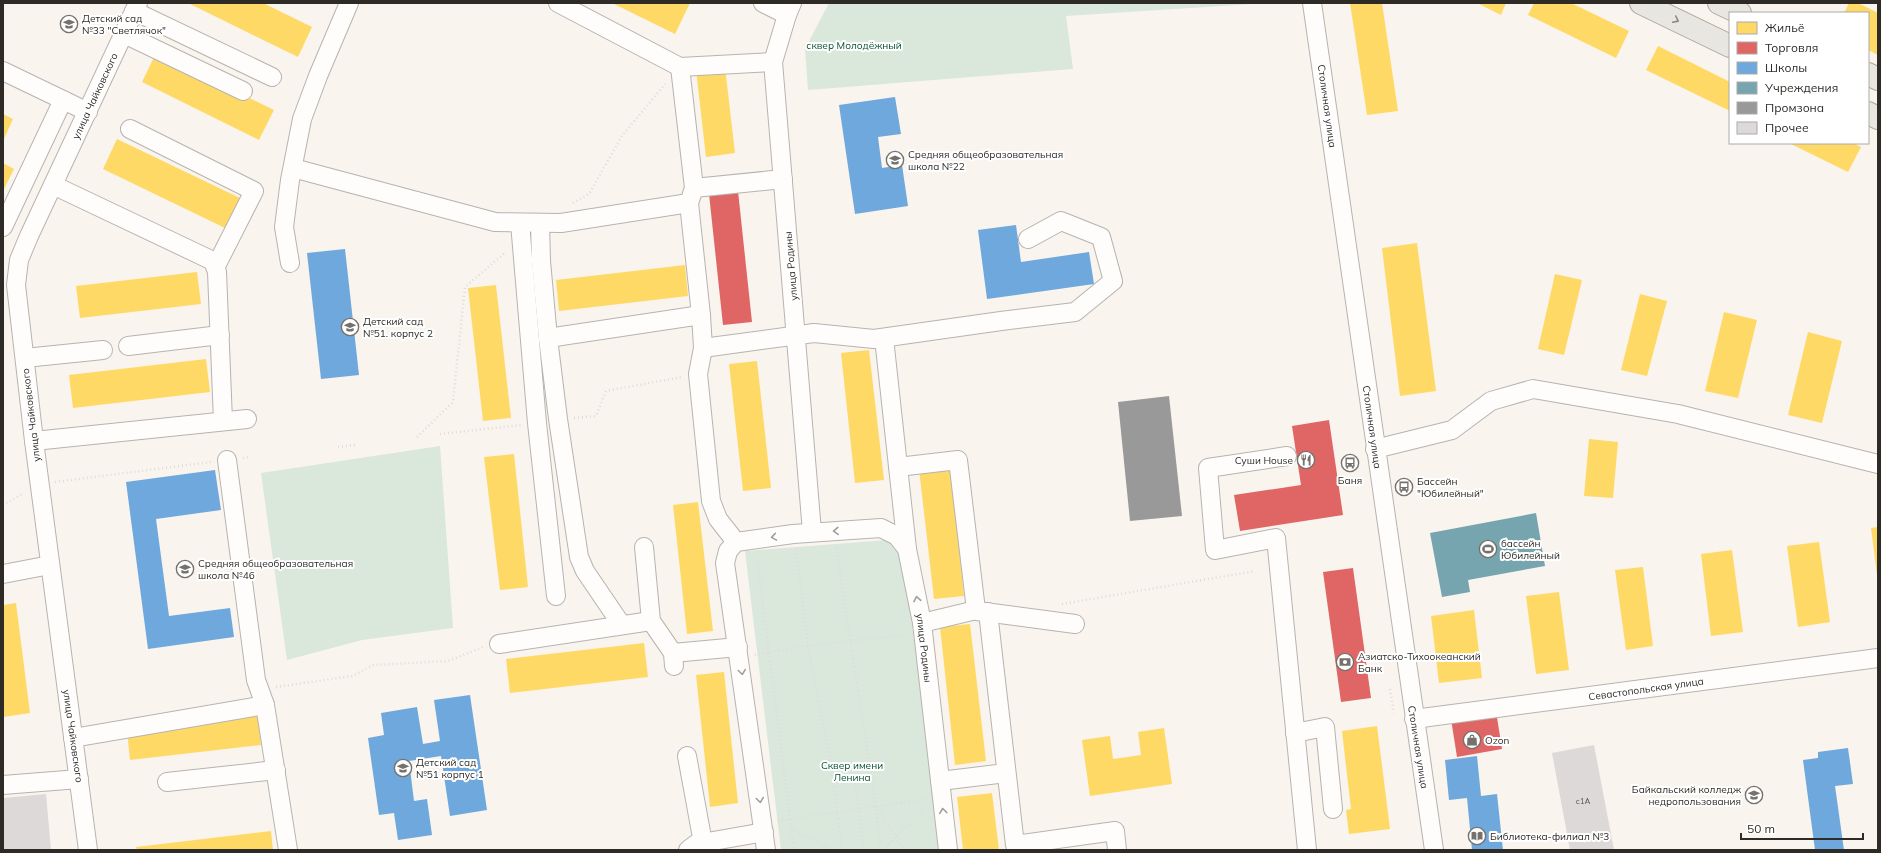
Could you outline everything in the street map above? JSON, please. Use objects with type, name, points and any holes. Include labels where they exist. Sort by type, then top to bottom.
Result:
[{"type":"main road","points":[[1640,3],[1729,46]]},
{"type":"main road","points":[[1719,3],[1738,12]]},
{"type":"main road","points":[[1869,74],[1878,79]]},
{"type":"main road","points":[[1869,114],[1878,118]]},
{"type":"street","points":[[558,3],[680,67],[773,62]]},
{"type":"street","points":[[763,3],[789,9]]},
{"type":"street","name":"Столичная улица","points":[[1312,3],[1414,720],[1434,850]]},
{"type":"street","points":[[290,263],[284,228],[302,119],[343,5]]},
{"type":"street","points":[[136,7],[272,77]]},
{"type":"street","name":"улица Чайковского","points":[[88,850],[34,440],[16,285],[19,260],[136,7]]},
{"type":"street","name":"улица Родины","points":[[789,9],[773,62],[812,532]]},
{"type":"street","points":[[124,34],[242,91]]},
{"type":"street","points":[[680,67],[703,348],[698,374],[711,501],[718,519],[736,542]]},
{"type":"street","points":[[3,71],[88,112]]},
{"type":"street","points":[[3,227],[63,100]]},
{"type":"street","points":[[130,130],[254,191],[216,266],[223,422]]},
{"type":"street","points":[[293,168],[495,222],[521,231],[540,224],[561,223],[691,195],[783,179]]},
{"type":"street","points":[[53,185],[208,257],[216,266]]},
{"type":"street","points":[[703,348],[797,337],[814,333],[853,338],[884,338],[1075,312],[1113,281],[1101,237],[1061,221],[1028,239]]},
{"type":"street","points":[[540,224],[541,261],[548,338],[558,419],[579,557],[585,571],[621,624]]},
{"type":"street","points":[[521,231],[537,423],[556,596]]},
{"type":"street","points":[[548,338],[701,315]]},
{"type":"street","points":[[128,346],[220,335]]},
{"type":"street","name":"улица Родины","points":[[884,338],[907,549],[922,628],[937,794],[948,850]]},
{"type":"street","points":[[24,358],[104,350]]},
{"type":"street","points":[[1375,449],[1452,430],[1491,401],[1533,389],[1678,414],[1878,464]]},
{"type":"street","points":[[34,440],[246,419]]},
{"type":"street","points":[[1287,456],[1208,468],[1215,550],[1276,538],[1294,733],[1307,850]]},
{"type":"street","points":[[227,460],[256,680],[265,705],[288,850]]},
{"type":"street","points":[[898,467],[958,460],[1006,773],[1015,845],[1115,831],[1117,850]]},
{"type":"street","points":[[766,850],[726,563],[728,551],[736,542],[812,532],[881,528],[897,536],[907,549]]},
{"type":"street","points":[[644,547],[651,621],[674,660],[739,652]]},
{"type":"street","points":[[3,574],[50,565]]},
{"type":"street","points":[[922,628],[982,611],[1074,624]]},
{"type":"street","points":[[499,644],[621,624],[651,621]]},
{"type":"street","name":"Севастопольская улица","points":[[1414,720],[1878,658]]},
{"type":"street","points":[[73,738],[265,705]]},
{"type":"street","points":[[1294,733],[1325,727],[1333,809]]},
{"type":"street","points":[[687,756],[695,846],[763,828]]},
{"type":"street","points":[[167,782],[276,770]]},
{"type":"street","points":[[937,794],[1006,773]]},
{"type":"street","points":[[3,785],[78,779]]},
{"type":"path","points":[[568,206],[589,194],[622,136],[680,67]]},
{"type":"path","points":[[417,437],[453,402],[465,286],[521,231]]},
{"type":"path","points":[[596,416],[606,391],[698,374]]},
{"type":"path","points":[[440,434],[512,426]]},
{"type":"path","points":[[338,447],[354,445]]},
{"type":"path","points":[[3,505],[40,484],[227,460]]},
{"type":"path","points":[[835,531],[849,641],[871,767],[882,850]]},
{"type":"path","points":[[793,534],[808,646],[832,770],[842,850]]},
{"type":"path","points":[[757,557],[794,850]]},
{"type":"path","points":[[1059,605],[1255,571]]},
{"type":"path","points":[[739,652],[769,652],[849,641],[922,628]]},
{"type":"path","points":[[265,705],[271,693],[278,686],[352,676],[374,665],[448,661],[478,649],[499,644]]},
{"type":"path","points":[[1390,689],[1394,713]]},
{"type":"path","points":[[832,770],[871,767]]},
{"type":"path","points":[[853,768],[857,809],[864,850]]},
{"type":"path","points":[[763,828],[790,818],[876,806],[937,794]]},
{"type":"path","points":[[882,850],[937,794]]},
{"type":"path","points":[[876,806],[905,850]]},
{"type":"path","points":[[791,829],[832,850]]},
{"type":"green space","name":"сквер Молодёжный","points":[[829,3],[1268,3],[1066,16],[1073,69],[808,90],[805,49]]},
{"type":"green space","points":[[440,446],[453,628],[362,640],[287,660],[261,473]]},
{"type":"green space","name":"Сквер имени Ленина","points":[[900,539],[943,850],[781,850],[745,551]]},
{"type":"building: Жильё","points":[[188,3],[263,3],[312,27],[298,57]]},
{"type":"building: Жильё","points":[[612,3],[690,3],[675,34]]},
{"type":"building: Жильё","points":[[1350,3],[1382,3],[1398,111],[1367,115]]},
{"type":"building: Жильё","points":[[1477,3],[1506,3],[1501,15]]},
{"type":"building: Жильё","points":[[1534,3],[1571,3],[1629,31],[1616,58],[1528,15]]},
{"type":"building: Жильё","points":[[1849,3],[1858,3],[1878,13],[1878,55],[1869,50],[1869,12],[1844,12]]},
{"type":"building: Жильё","points":[[1658,46],[1729,82],[1729,111],[1646,70]]},
{"type":"building: Жильё","points":[[156,53],[274,110],[259,140],[142,82]]},
{"type":"building: Жильё","points":[[725,67],[735,153],[706,157],[696,70]]},
{"type":"building: Жильё","points":[[3,114],[13,119],[3,141]]},
{"type":"building: Жильё","points":[[117,139],[240,198],[225,228],[103,169]]},
{"type":"building: Жильё","points":[[1791,144],[1855,144],[1861,147],[1848,172]]},
{"type":"building: Жильё","points":[[3,163],[14,169],[3,191]]},
{"type":"building: Жильё","points":[[1417,243],[1436,391],[1400,396],[1382,248]]},
{"type":"building: Жильё","points":[[685,265],[688,296],[559,311],[556,280]]},
{"type":"building: Жильё","points":[[197,272],[201,304],[80,318],[76,286]]},
{"type":"building: Жильё","points":[[1555,274],[1582,280],[1564,355],[1538,349]]},
{"type":"building: Жильё","points":[[496,285],[511,418],[483,421],[468,288]]},
{"type":"building: Жильё","points":[[1640,294],[1667,301],[1647,376],[1621,370]]},
{"type":"building: Жильё","points":[[1724,312],[1757,320],[1738,398],[1705,391]]},
{"type":"building: Жильё","points":[[1808,332],[1842,341],[1822,423],[1788,415]]},
{"type":"building: Жильё","points":[[869,350],[884,480],[855,483],[841,353]]},
{"type":"building: Жильё","points":[[206,359],[210,392],[73,408],[69,375]]},
{"type":"building: Жильё","points":[[757,361],[771,488],[743,491],[729,364]]},
{"type":"building: Жильё","points":[[1589,439],[1618,442],[1613,498],[1584,496]]},
{"type":"building: Жильё","points":[[514,454],[528,587],[500,590],[484,457]]},
{"type":"building: Жильё","points":[[950,465],[964,596],[934,599],[919,469]]},
{"type":"building: Жильё","points":[[698,502],[713,631],[687,634],[673,505]]},
{"type":"building: Жильё","points":[[1878,527],[1878,575],[1877,575],[1871,528]]},
{"type":"building: Жильё","points":[[1819,542],[1830,622],[1798,627],[1787,546]]},
{"type":"building: Жильё","points":[[1732,550],[1743,632],[1711,636],[1701,554]]},
{"type":"building: Жильё","points":[[1643,567],[1653,646],[1626,650],[1615,570]]},
{"type":"building: Жильё","points":[[1559,592],[1569,670],[1536,674],[1526,596]]},
{"type":"building: Жильё","points":[[16,603],[30,713],[3,717],[3,605]]},
{"type":"building: Жильё","points":[[1474,610],[1482,678],[1439,683],[1431,616]]},
{"type":"building: Жильё","points":[[970,624],[986,761],[955,765],[940,627]]},
{"type":"building: Жильё","points":[[644,643],[648,677],[510,693],[506,659]]},
{"type":"building: Жильё","points":[[724,672],[738,803],[710,807],[696,675]]},
{"type":"building: Жильё","points":[[258,716],[261,745],[130,760],[127,731]]},
{"type":"building: Жильё","points":[[1377,726],[1390,829],[1349,834],[1346,810],[1351,809],[1342,731]]},
{"type":"building: Жильё","points":[[1164,728],[1172,784],[1090,796],[1082,740],[1110,736],[1113,759],[1141,755],[1138,732]]},
{"type":"building: Жильё","points":[[992,793],[999,850],[963,850],[957,797]]},
{"type":"building: Жильё","points":[[271,831],[273,850],[137,850],[136,847]]},
{"type":"building: Торговля","points":[[738,191],[752,322],[723,325],[709,194]]},
{"type":"building: Торговля","points":[[1329,420],[1343,515],[1240,531],[1234,495],[1301,485],[1292,426]]},
{"type":"building: Торговля","points":[[1353,568],[1371,698],[1341,702],[1323,572]]},
{"type":"building: Торговля","points":[[1496,711],[1502,749],[1457,757],[1451,719]]},
{"type":"building: Школы","points":[[895,97],[901,134],[878,137],[882,168],[902,165],[908,206],[855,214],[839,105]]},
{"type":"building: Школы","points":[[1016,225],[1021,262],[1089,252],[1094,284],[987,299],[978,230]]},
{"type":"building: Школы","points":[[345,249],[359,375],[321,379],[307,253]]},
{"type":"building: Школы","points":[[215,470],[221,510],[156,519],[169,616],[230,608],[234,637],[148,649],[126,482]]},
{"type":"building: Школы","points":[[470,695],[487,810],[450,816],[441,756],[409,761],[414,801],[427,799],[432,835],[398,840],[394,813],[379,815],[368,738],[384,735],[381,713],[417,707],[423,744],[440,741],[434,700]]},
{"type":"building: Школы","points":[[1848,748],[1853,784],[1835,786],[1844,850],[1815,850],[1803,760],[1818,758],[1818,752]]},
{"type":"building: Школы","points":[[1477,756],[1481,796],[1497,794],[1503,850],[1472,850],[1467,798],[1449,800],[1445,760]]},
{"type":"building: Учреждения","name":"бассейн Юбилейный","points":[[1536,513],[1545,566],[1468,580],[1470,592],[1442,597],[1430,533]]},
{"type":"building: Промзона","points":[[1169,396],[1182,516],[1130,521],[1118,402]]},
{"type":"building: Прочее","points":[[1594,745],[1614,850],[1570,850],[1552,753]]},
{"type":"building: Прочее","points":[[46,794],[51,850],[3,850],[3,798]]},
{"type":"place","name":"Детский сад №33 \"Светлячок\"","points":[[69,24]]},
{"type":"place","name":"Средняя общеобразовательная школа №22","points":[[895,160]]},
{"type":"place","name":"Детский сад №51. корпус 2","points":[[350,327]]},
{"type":"place","name":"Суши House","points":[[1306,460]]},
{"type":"place","name":"Баня","points":[[1350,463]]},
{"type":"place","name":"Бассейн \"Юбилейный\"","points":[[1404,487]]},
{"type":"place","name":"бассейн Юбилейный","points":[[1488,549]]},
{"type":"place","name":"Средняя общеобразовательная школа №46","points":[[185,569]]},
{"type":"place","name":"Азиатско-Тихоокеанский Банк","points":[[1345,662]]},
{"type":"place","name":"Ozon","points":[[1472,740]]},
{"type":"place","name":"Детский сад №51 корпус 1","points":[[403,768]]},
{"type":"place","name":"Байкальский колледж недропользования","points":[[1754,795]]},
{"type":"place","name":"Библиотека-филиал №3","points":[[1477,836]]}]
